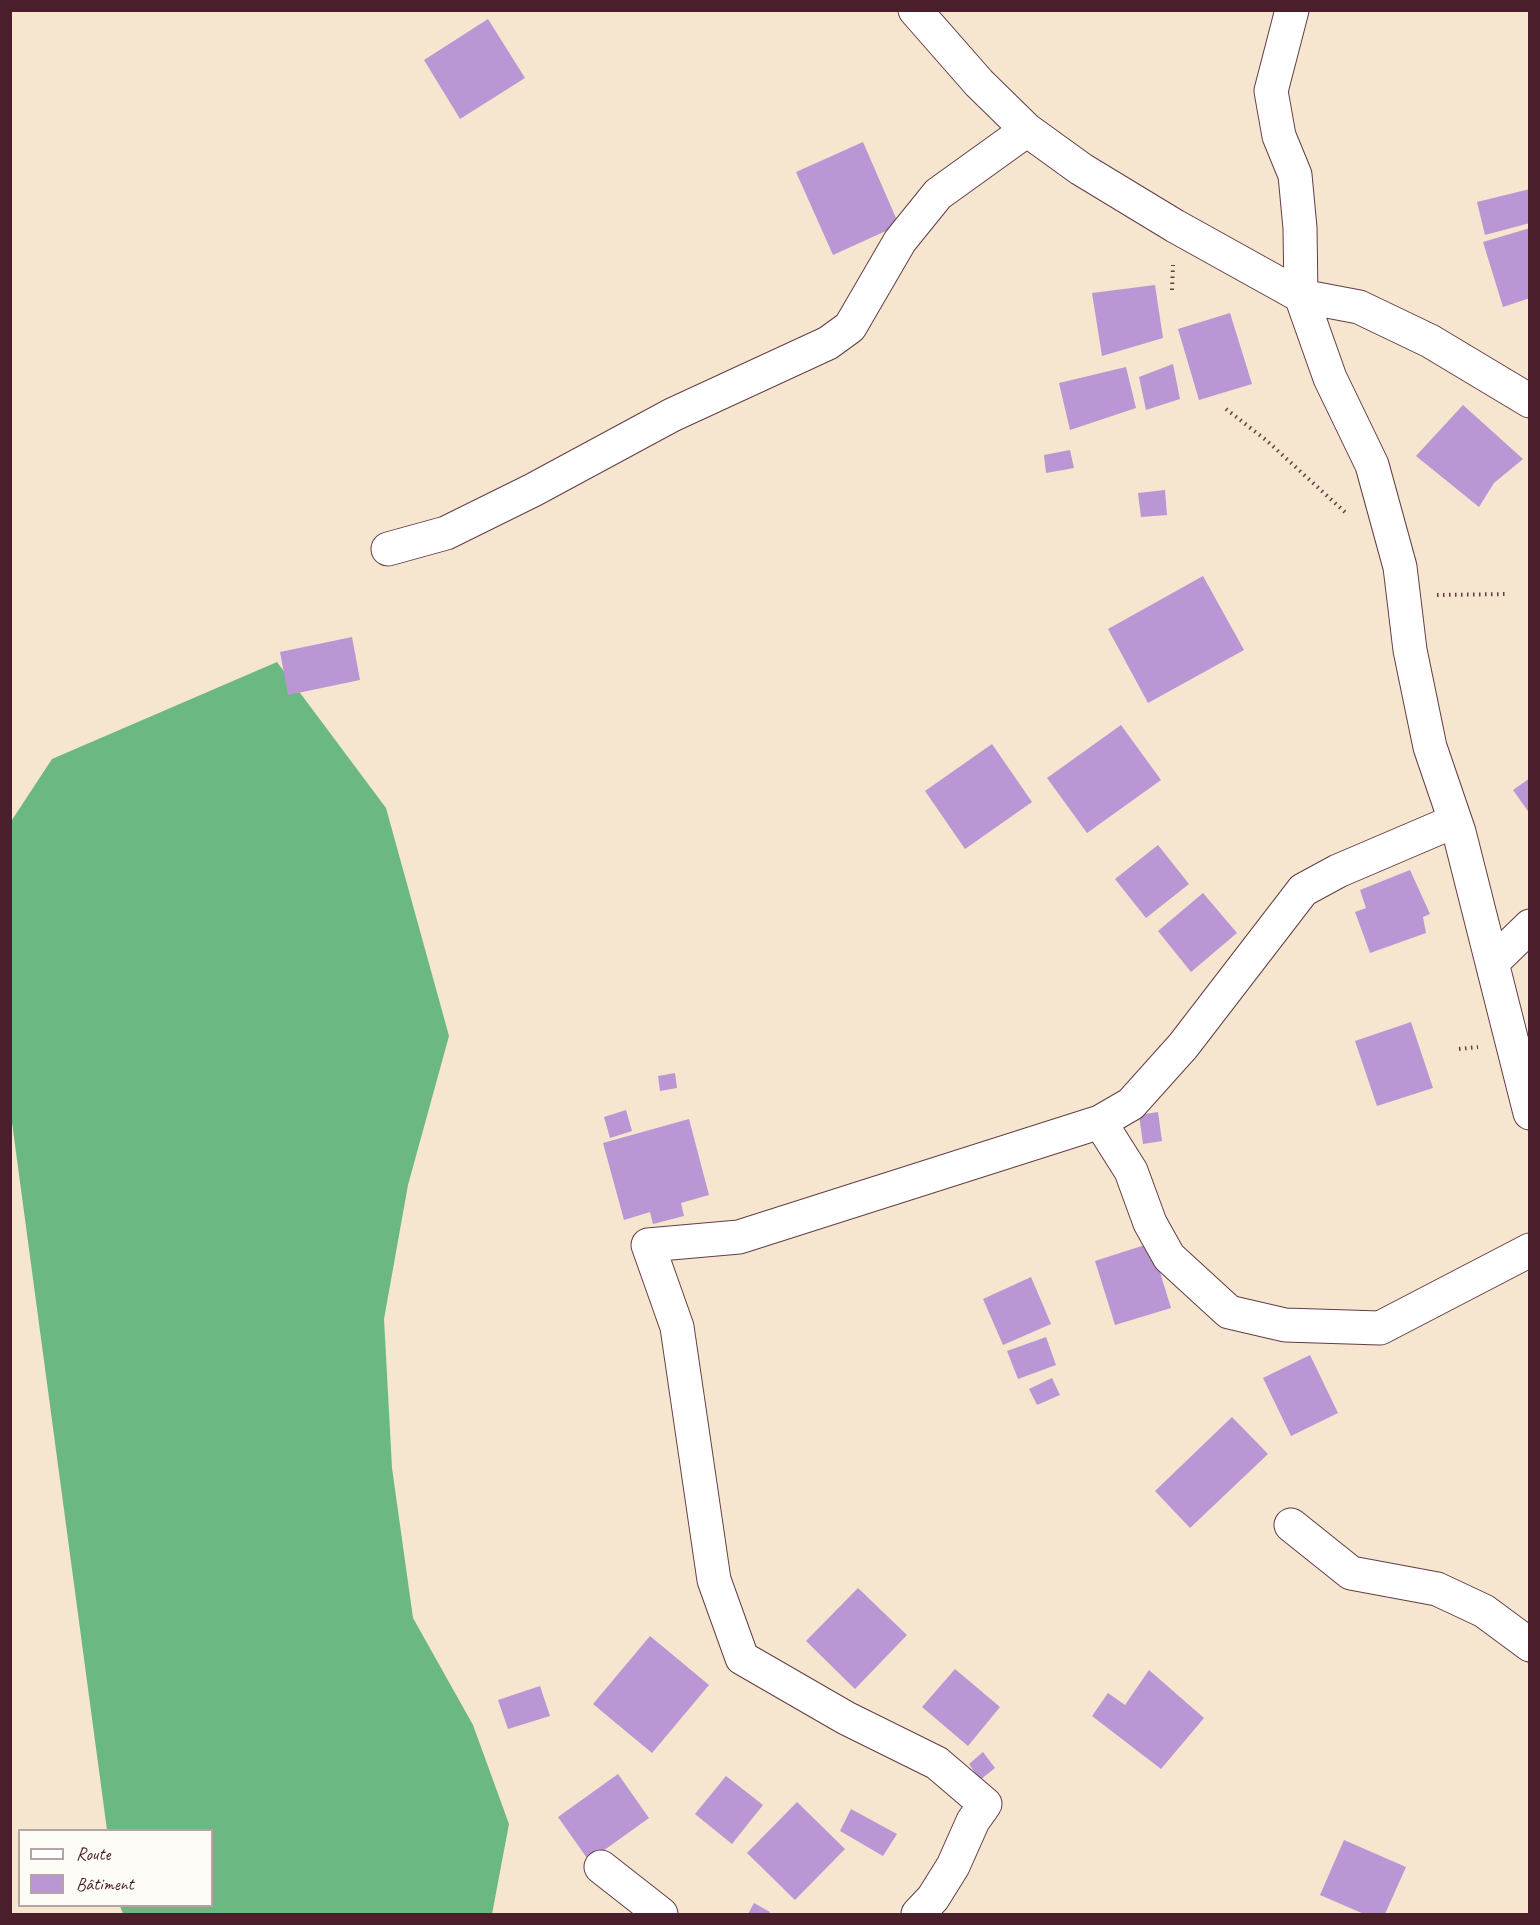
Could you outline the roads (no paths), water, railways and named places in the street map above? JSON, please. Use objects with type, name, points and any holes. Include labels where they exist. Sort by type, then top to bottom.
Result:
[{"type":"street","points":[[915,10],[979,83],[1027,130],[1082,169],[1166,220],[1301,296],[1359,307],[1430,340],[1530,401]]},
{"type":"street","points":[[1292,10],[1271,91],[1279,136],[1295,175],[1300,228],[1301,296],[1330,378],[1372,465],[1400,567],[1410,650],[1430,747],[1455,821],[1530,1113]]},
{"type":"street","points":[[388,549],[446,533],[533,490],[672,415],[828,343],[850,327],[900,241],[938,194],[1027,130]]},
{"type":"street","points":[[918,1914],[933,1898],[953,1866],[973,1821],[985,1804],[938,1763],[846,1718],[742,1658],[714,1580],[677,1327],[648,1245],[739,1237],[1100,1122],[1131,1104],[1183,1046],[1303,890],[1338,871],[1455,821]]},
{"type":"street","points":[[1493,962],[1530,927]]},
{"type":"street","points":[[1100,1122],[1131,1172],[1150,1224],[1168,1257],[1229,1312],[1285,1325],[1380,1328],[1530,1250]]},
{"type":"street","points":[[1291,1525],[1351,1573],[1437,1589],[1484,1611],[1530,1646]]},
{"type":"street","points":[[601,1867],[661,1914]]}]
